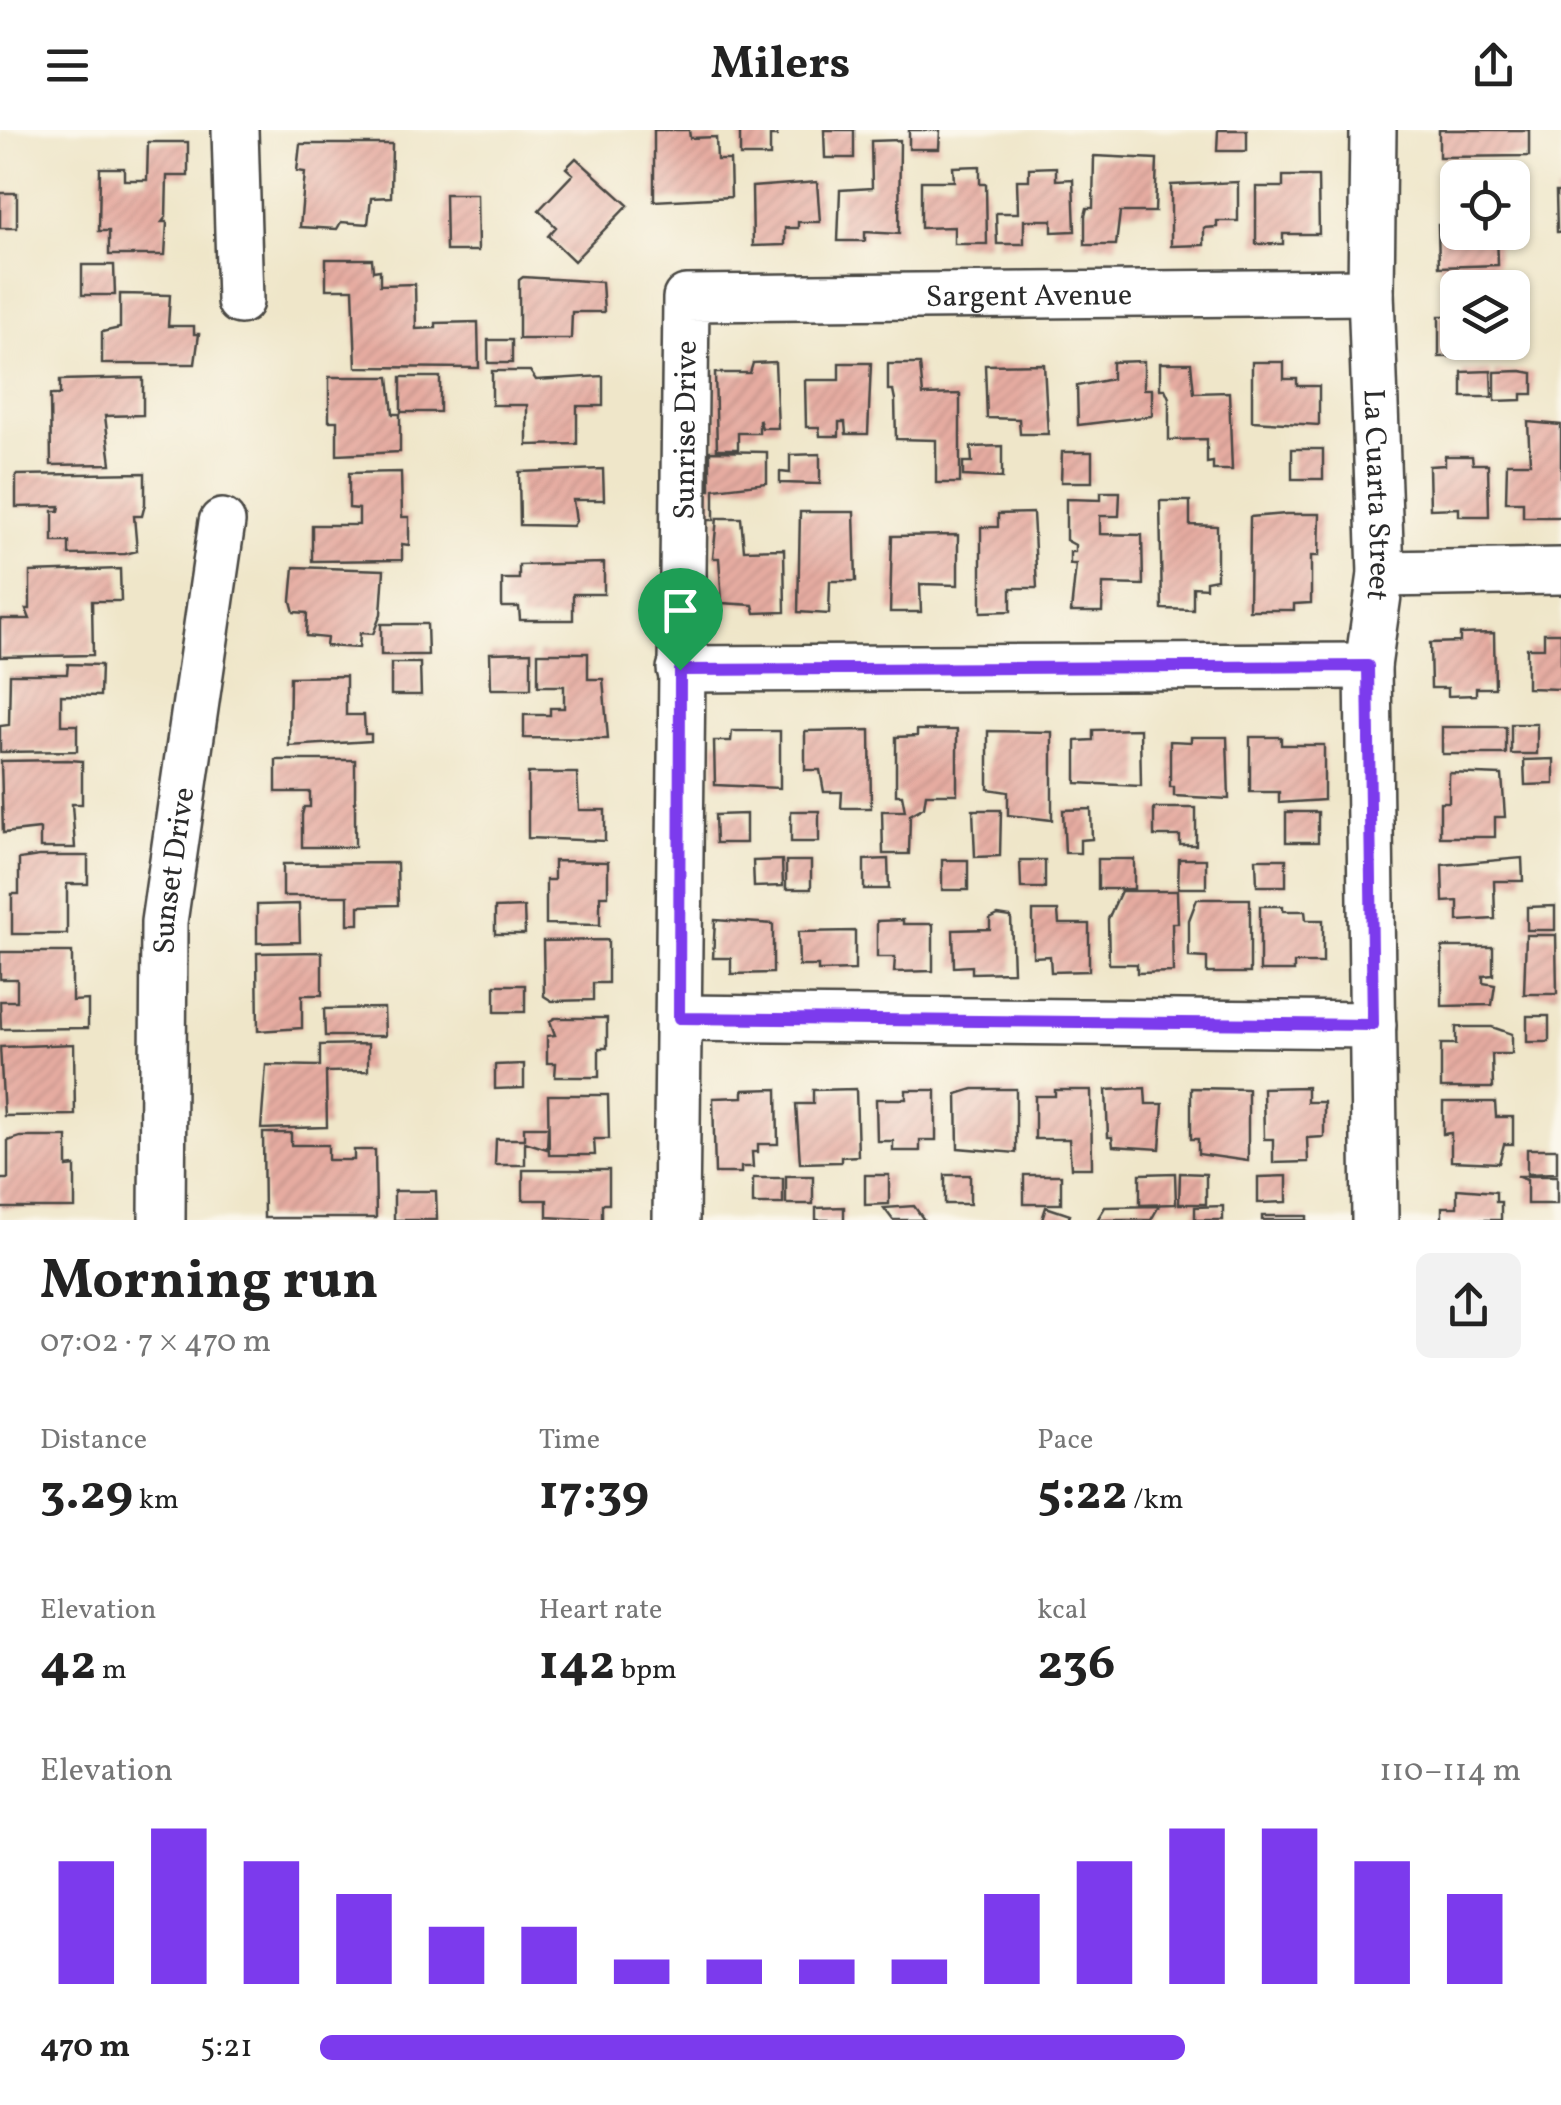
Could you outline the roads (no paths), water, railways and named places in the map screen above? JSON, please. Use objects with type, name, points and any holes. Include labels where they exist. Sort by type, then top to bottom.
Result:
[{"type":"street","points":[[235,130],[240,301]]},
{"type":"street","name":"La Cuarta Street","points":[[1373,130],[1371,292],[1381,574],[1368,666],[1375,1220]]},
{"type":"street","name":"Sargent Avenue","points":[[686,298],[1371,292]]},
{"type":"street","name":"Sunrise Drive","points":[[676,1220],[686,298]]},
{"type":"street","name":"Sunset Drive","points":[[162,1220],[164,922],[222,522]]},
{"type":"street","points":[[1381,574],[1561,572]]},
{"type":"street","points":[[680,670],[1368,666]]},
{"type":"street","points":[[679,1018],[1373,1025]]}]
